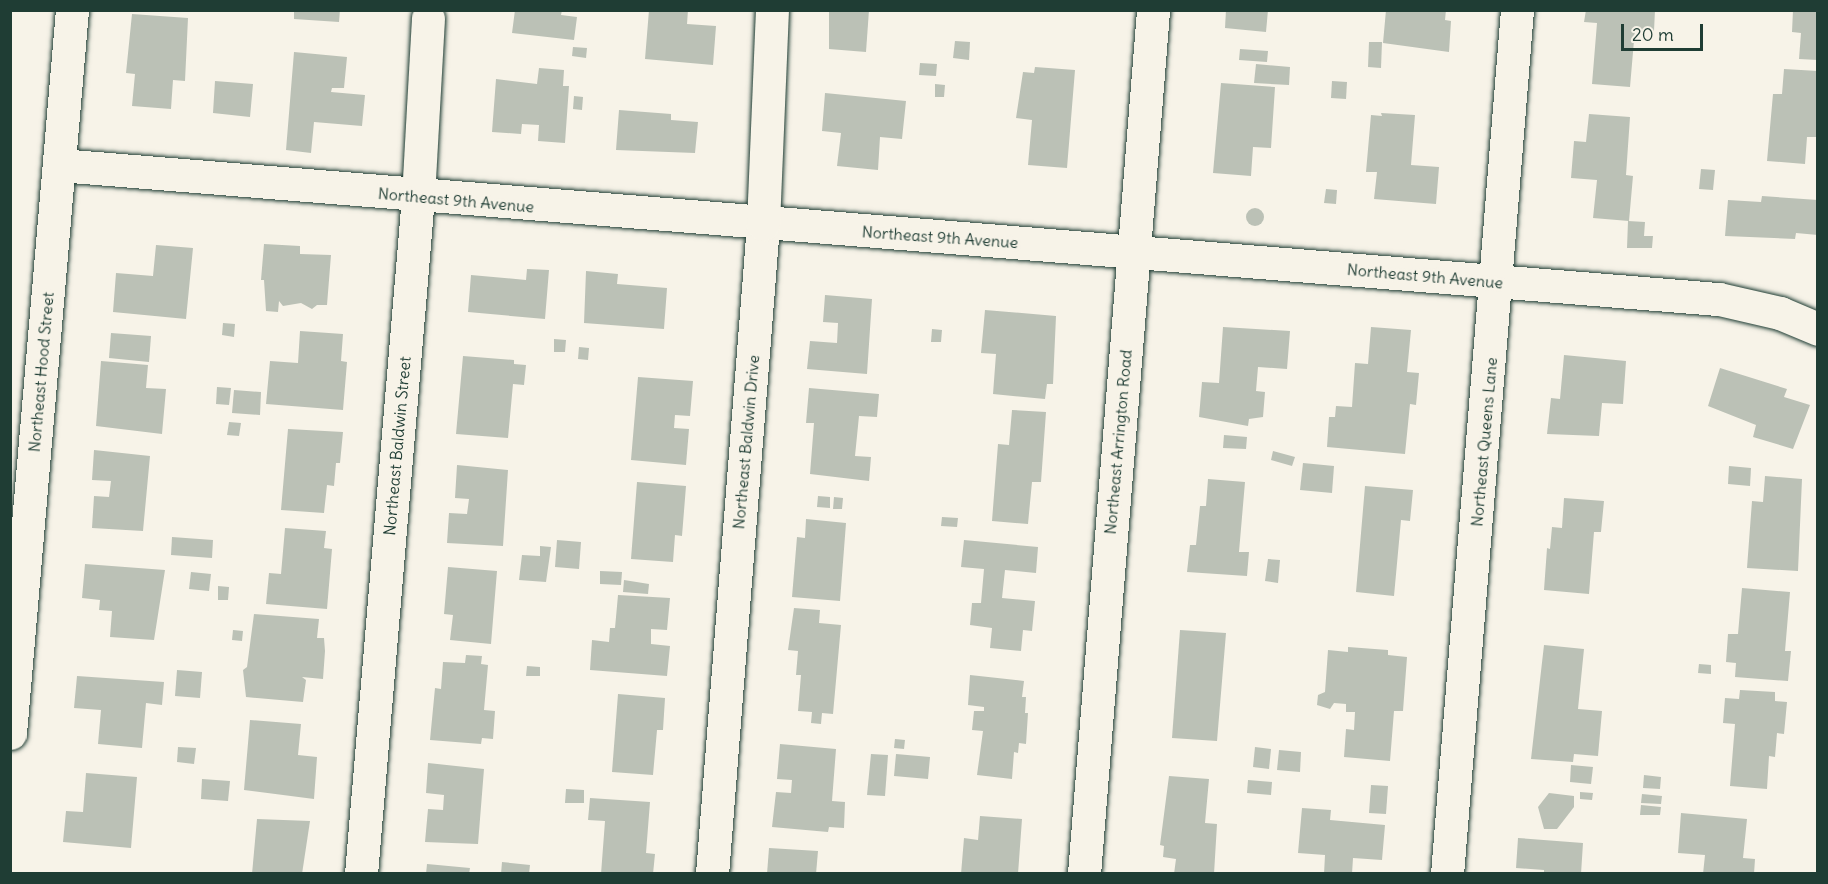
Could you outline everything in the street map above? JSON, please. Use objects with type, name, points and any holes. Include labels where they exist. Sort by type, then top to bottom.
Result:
[{"type":"street","name":"Northeast Hood Street","points":[[10,733],[25,386],[59,165],[72,10]]},
{"type":"street","name":"Northeast Baldwin Drive","points":[[712,873],[763,224],[772,10]]},
{"type":"street","name":"Northeast Arrington Road","points":[[1084,873],[1153,10]]},
{"type":"street","name":"Northeast Queens Lane","points":[[1447,873],[1497,282],[1517,10]]},
{"type":"street","name":"Northeast Baldwin Street","points":[[361,873],[417,197],[428,18]]},
{"type":"street","name":"Northeast 9th Avenue","points":[[59,165],[417,197],[1134,251],[1719,299],[1780,313],[1818,329]]},
{"type":"building","points":[[294,10],[340,10],[339,22],[294,19]]},
{"type":"building","points":[[515,10],[562,10],[561,15],[577,17],[574,40],[512,33]]},
{"type":"building","points":[[649,10],[688,10],[687,24],[716,26],[713,65],[645,59]]},
{"type":"building","points":[[829,10],[869,10],[866,52],[829,49]]},
{"type":"building","points":[[1226,10],[1268,10],[1266,32],[1225,28]]},
{"type":"building","points":[[1386,10],[1446,10],[1445,20],[1451,21],[1449,52],[1383,43]]},
{"type":"building","points":[[1586,10],[1655,10],[1654,31],[1635,29],[1630,87],[1592,84],[1597,23],[1584,22]]},
{"type":"building","points":[[1793,10],[1818,10],[1818,60],[1799,59],[1801,33],[1792,32]]},
{"type":"building","points":[[132,14],[188,18],[185,81],[173,80],[171,109],[132,106],[135,74],[126,73]]},
{"type":"building","points":[[955,41],[970,42],[969,60],[953,58]]},
{"type":"building","points":[[1369,42],[1382,42],[1381,68],[1368,67]]},
{"type":"building","points":[[573,47],[587,48],[586,58],[572,56]]},
{"type":"building","points":[[1240,49],[1268,51],[1267,62],[1239,60]]},
{"type":"building","points":[[294,52],[347,57],[344,88],[332,88],[331,92],[365,95],[362,126],[314,122],[311,153],[286,150]]},
{"type":"building","points":[[920,63],[937,64],[936,76],[919,75]]},
{"type":"building","points":[[1256,64],[1290,67],[1289,85],[1254,83]]},
{"type":"building","points":[[1035,67],[1075,70],[1067,168],[1028,165],[1032,120],[1016,118],[1023,72],[1034,73]]},
{"type":"building","points":[[539,68],[564,70],[563,86],[569,86],[565,143],[538,141],[539,125],[522,124],[521,134],[492,132],[496,79],[537,84]]},
{"type":"building","points":[[1784,69],[1818,71],[1818,137],[1807,137],[1805,164],[1767,161],[1773,94],[1782,94]]},
{"type":"building","points":[[215,81],[253,84],[250,117],[213,113]]},
{"type":"building","points":[[1332,81],[1347,82],[1346,99],[1331,98]]},
{"type":"building","points":[[1221,83],[1275,87],[1271,148],[1253,147],[1251,176],[1213,173]]},
{"type":"building","points":[[935,84],[945,85],[944,97],[935,97]]},
{"type":"building","points":[[825,93],[906,101],[902,139],[880,137],[878,170],[837,166],[841,133],[822,131]]},
{"type":"building","points":[[574,96],[583,97],[582,110],[573,109]]},
{"type":"building","points":[[619,110],[671,114],[671,120],[698,122],[695,153],[616,150]]},
{"type":"building","points":[[1381,113],[1415,115],[1411,165],[1439,167],[1436,204],[1374,199],[1377,172],[1366,172],[1371,115],[1382,116]]},
{"type":"building","points":[[1589,114],[1630,117],[1626,175],[1633,176],[1629,221],[1593,218],[1597,180],[1571,178],[1574,141],[1586,142]]},
{"type":"building","points":[[1701,169],[1715,170],[1713,190],[1699,189]]},
{"type":"building","points":[[1326,189],[1337,190],[1336,204],[1324,203]]},
{"type":"building","points":[[1762,196],[1818,200],[1818,235],[1796,233],[1795,239],[1725,236],[1728,200],[1761,202]]},
{"type":"building","points":[[1255,208],[1261,211],[1264,217],[1261,223],[1255,226],[1249,223],[1246,217],[1249,211]]},
{"type":"building","points":[[1628,221],[1645,222],[1644,236],[1653,236],[1652,248],[1627,248]]},
{"type":"building","points":[[264,244],[300,246],[300,254],[331,255],[327,305],[317,305],[312,309],[301,303],[283,306],[279,301],[278,312],[266,311],[264,280],[261,280]]},
{"type":"building","points":[[156,245],[193,248],[186,319],[113,312],[116,273],[153,276]]},
{"type":"building","points":[[527,269],[549,270],[545,319],[468,312],[471,275],[526,280]]},
{"type":"building","points":[[586,271],[618,274],[617,284],[667,288],[664,329],[584,323]]},
{"type":"building","points":[[825,295],[872,299],[867,374],[807,369],[810,341],[837,343],[838,323],[823,322]]},
{"type":"building","points":[[985,310],[1056,316],[1053,384],[1047,384],[1045,399],[993,394],[996,354],[981,353]]},
{"type":"building","points":[[223,323],[235,324],[234,337],[222,335]]},
{"type":"building","points":[[1223,327],[1290,331],[1287,369],[1258,367],[1256,391],[1265,392],[1263,417],[1249,419],[1248,426],[1199,417],[1202,382],[1219,383]]},
{"type":"building","points":[[1371,327],[1411,330],[1407,372],[1419,373],[1416,405],[1410,404],[1405,454],[1327,447],[1329,417],[1335,417],[1336,406],[1352,407],[1355,363],[1368,364]]},
{"type":"building","points":[[932,329],[942,330],[941,342],[931,342]]},
{"type":"building","points":[[300,331],[343,334],[341,361],[347,362],[343,410],[266,404],[270,361],[298,363]]},
{"type":"building","points":[[111,333],[151,336],[149,362],[109,358]]},
{"type":"building","points":[[554,339],[566,340],[565,352],[554,352]]},
{"type":"building","points":[[579,347],[589,348],[588,360],[578,359]]},
{"type":"building","points":[[1564,355],[1626,361],[1623,404],[1602,403],[1599,436],[1547,434],[1551,398],[1560,399]]},
{"type":"building","points":[[463,356],[514,360],[514,364],[526,365],[524,385],[513,384],[508,438],[456,434]]},
{"type":"building","points":[[101,361],[148,365],[146,388],[166,389],[162,434],[96,426]]},
{"type":"building","points":[[1720,368],[1787,389],[1784,397],[1810,405],[1793,449],[1753,437],[1756,425],[1708,406]]},
{"type":"building","points":[[638,377],[693,381],[690,416],[675,415],[674,428],[689,429],[686,465],[631,460]]},
{"type":"building","points":[[217,387],[231,388],[229,405],[216,404]]},
{"type":"building","points":[[809,388],[879,394],[877,417],[859,416],[855,456],[871,457],[869,481],[810,474],[814,423],[806,423]]},
{"type":"building","points":[[234,390],[261,392],[260,415],[232,413]]},
{"type":"building","points":[[1012,410],[1046,412],[1041,482],[1032,482],[1028,524],[992,521],[998,444],[1009,445]]},
{"type":"building","points":[[229,422],[241,423],[239,436],[227,435]]},
{"type":"building","points":[[288,429],[343,432],[340,463],[336,463],[334,486],[327,485],[324,513],[281,510]]},
{"type":"building","points":[[1224,435],[1247,437],[1246,449],[1223,448]]},
{"type":"building","points":[[94,450],[150,456],[143,531],[92,528],[94,496],[109,497],[111,481],[92,480]]},
{"type":"building","points":[[1273,451],[1295,457],[1292,466],[1271,460]]},
{"type":"building","points":[[1303,463],[1334,466],[1332,493],[1300,490]]},
{"type":"building","points":[[457,465],[508,470],[503,546],[447,543],[449,513],[467,514],[469,499],[455,498]]},
{"type":"building","points":[[1729,466],[1751,468],[1750,486],[1728,484]]},
{"type":"building","points":[[1765,476],[1802,479],[1798,571],[1747,568],[1752,501],[1763,502]]},
{"type":"building","points":[[1208,479],[1245,482],[1239,552],[1249,552],[1247,576],[1187,572],[1190,545],[1196,545],[1200,506],[1206,506]]},
{"type":"building","points":[[637,482],[686,486],[682,536],[675,535],[673,562],[631,559]]},
{"type":"building","points":[[1365,486],[1413,490],[1410,521],[1401,520],[1394,596],[1356,592]]},
{"type":"building","points":[[818,496],[830,497],[830,508],[817,507]]},
{"type":"building","points":[[834,497],[843,498],[842,509],[833,509]]},
{"type":"building","points":[[1564,498],[1604,501],[1601,532],[1594,532],[1589,594],[1544,590],[1547,548],[1550,549],[1552,527],[1562,528]]},
{"type":"building","points":[[942,517],[958,518],[957,527],[941,526]]},
{"type":"building","points":[[806,519],[846,523],[840,601],[792,597],[797,537],[805,538]]},
{"type":"building","points":[[285,528],[326,531],[324,548],[332,549],[327,609],[266,604],[269,573],[281,574]]},
{"type":"building","points":[[172,537],[213,540],[212,558],[171,555]]},
{"type":"building","points":[[557,540],[581,542],[579,569],[555,567]]},
{"type":"building","points":[[964,540],[1038,547],[1036,573],[1005,570],[1002,598],[1035,601],[1032,631],[1023,630],[1021,651],[990,648],[992,628],[970,625],[972,603],[981,603],[984,569],[961,567]]},
{"type":"building","points":[[540,546],[551,547],[546,582],[519,580],[522,555],[540,556]]},
{"type":"building","points":[[1268,559],[1280,560],[1278,583],[1265,581]]},
{"type":"building","points":[[85,564],[165,570],[154,640],[110,637],[112,611],[99,610],[100,600],[82,598]]},
{"type":"building","points":[[448,567],[497,571],[491,644],[450,640],[453,615],[444,614]]},
{"type":"building","points":[[600,571],[622,572],[621,585],[600,584]]},
{"type":"building","points":[[191,572],[211,574],[209,591],[189,589]]},
{"type":"building","points":[[624,580],[649,584],[648,594],[623,592]]},
{"type":"building","points":[[218,586],[229,587],[228,600],[218,600]]},
{"type":"building","points":[[1742,588],[1790,592],[1785,651],[1791,651],[1788,681],[1735,677],[1736,663],[1726,662],[1728,634],[1738,634]]},
{"type":"building","points":[[618,595],[670,598],[667,630],[651,629],[651,644],[670,646],[667,676],[590,670],[592,640],[609,642],[610,628],[615,628]]},
{"type":"building","points":[[794,608],[820,610],[819,623],[841,625],[833,714],[822,713],[821,724],[811,723],[812,712],[798,711],[801,675],[796,675],[798,651],[788,650]]},
{"type":"building","points":[[254,614],[319,619],[317,638],[324,638],[325,651],[323,679],[302,677],[306,680],[303,702],[246,697],[243,670],[247,667]]},
{"type":"building","points":[[233,630],[243,631],[242,641],[232,640]]},
{"type":"building","points":[[1180,630],[1226,633],[1217,741],[1172,738]]},
{"type":"building","points":[[1544,645],[1584,649],[1578,709],[1602,711],[1598,756],[1574,754],[1573,762],[1531,759]]},
{"type":"building","points":[[1348,647],[1388,650],[1388,655],[1407,657],[1403,711],[1394,711],[1390,761],[1344,757],[1346,729],[1354,730],[1355,712],[1346,712],[1346,704],[1334,703],[1330,709],[1317,705],[1318,695],[1325,692],[1328,650],[1348,652]]},
{"type":"building","points":[[466,655],[482,656],[481,664],[488,665],[484,710],[495,711],[493,739],[482,738],[481,744],[430,740],[435,688],[441,689],[443,662],[465,663]]},
{"type":"building","points":[[1699,664],[1711,665],[1711,674],[1698,673]]},
{"type":"building","points":[[527,666],[540,667],[540,676],[526,676]]},
{"type":"building","points":[[177,670],[202,672],[200,698],[175,696]]},
{"type":"building","points":[[970,675],[1024,681],[1022,697],[1026,697],[1025,713],[1028,713],[1026,744],[1019,743],[1018,753],[1014,752],[1012,779],[977,775],[983,731],[972,730],[974,711],[984,711],[984,707],[968,705]]},
{"type":"building","points":[[77,676],[164,682],[162,705],[146,703],[142,748],[98,744],[101,710],[74,708]]},
{"type":"building","points":[[1740,690],[1775,692],[1775,701],[1787,702],[1784,734],[1777,733],[1775,757],[1769,756],[1767,789],[1730,786],[1735,724],[1723,723],[1725,698],[1739,699]]},
{"type":"building","points":[[618,694],[665,698],[663,730],[657,730],[653,775],[612,772]]},
{"type":"building","points":[[250,720],[301,724],[298,755],[317,757],[314,799],[244,790]]},
{"type":"building","points":[[895,739],[905,740],[904,749],[894,748]]},
{"type":"building","points":[[780,744],[836,749],[832,801],[845,802],[844,828],[829,827],[828,832],[772,827],[776,792],[791,793],[792,780],[777,779]]},
{"type":"building","points":[[178,747],[196,748],[194,764],[177,762]]},
{"type":"building","points":[[1255,747],[1271,749],[1269,769],[1253,767]]},
{"type":"building","points":[[1279,750],[1301,752],[1300,772],[1277,770]]},
{"type":"building","points":[[871,754],[888,755],[885,796],[867,795]]},
{"type":"building","points":[[896,754],[930,757],[928,779],[894,776]]},
{"type":"building","points":[[428,763],[484,769],[478,844],[425,842],[428,809],[443,810],[444,795],[426,793]]},
{"type":"building","points":[[1571,765],[1593,767],[1591,784],[1570,782]]},
{"type":"building","points":[[86,773],[137,777],[131,848],[63,842],[66,811],[83,812]]},
{"type":"building","points":[[1644,775],[1661,777],[1660,789],[1643,788]]},
{"type":"building","points":[[1169,776],[1209,779],[1205,823],[1217,824],[1214,874],[1174,874],[1176,859],[1163,857],[1164,846],[1160,845]]},
{"type":"building","points":[[202,779],[230,781],[228,801],[201,799]]},
{"type":"building","points":[[1248,780],[1272,782],[1271,795],[1247,793]]},
{"type":"building","points":[[1371,785],[1388,786],[1386,814],[1369,813]]},
{"type":"building","points":[[566,789],[584,790],[584,803],[565,803]]},
{"type":"building","points":[[1580,792],[1593,793],[1592,800],[1580,799]]},
{"type":"building","points":[[1549,793],[1574,796],[1574,807],[1557,829],[1544,829],[1538,807]]},
{"type":"building","points":[[1642,794],[1662,796],[1661,804],[1641,803]]},
{"type":"building","points":[[590,798],[650,802],[646,853],[655,854],[653,874],[601,874],[605,821],[588,820]]},
{"type":"building","points":[[1641,805],[1661,807],[1660,815],[1640,815]]},
{"type":"building","points":[[1302,808],[1331,810],[1330,820],[1385,825],[1382,860],[1353,858],[1352,874],[1324,874],[1325,855],[1298,853]]},
{"type":"building","points":[[1681,813],[1747,819],[1743,858],[1755,859],[1754,874],[1703,874],[1705,855],[1678,853]]},
{"type":"building","points":[[980,816],[1022,819],[1018,874],[961,874],[964,838],[978,840]]},
{"type":"building","points":[[257,819],[310,821],[302,874],[252,874]]},
{"type":"building","points":[[1518,838],[1583,843],[1581,874],[1544,874],[1544,870],[1516,868]]},
{"type":"building","points":[[769,848],[818,851],[816,874],[767,874]]},
{"type":"building","points":[[502,862],[530,865],[529,874],[501,874]]},
{"type":"building","points":[[427,864],[470,868],[469,874],[426,874]]}]
